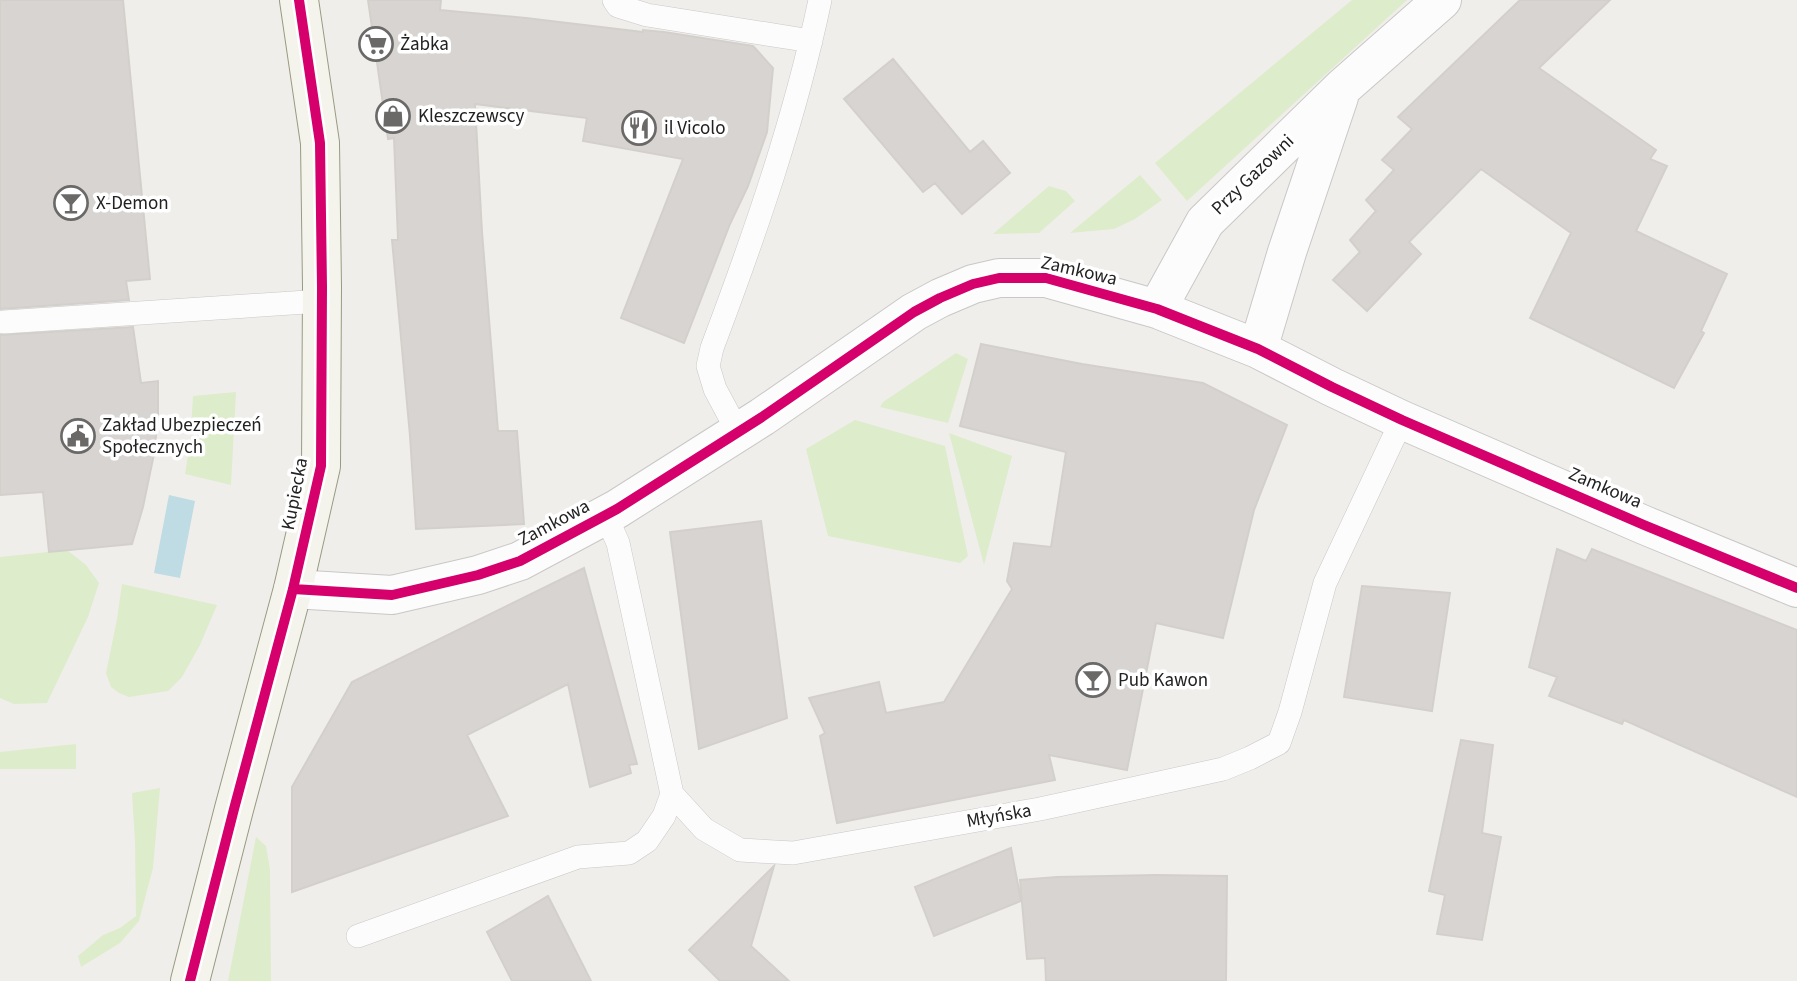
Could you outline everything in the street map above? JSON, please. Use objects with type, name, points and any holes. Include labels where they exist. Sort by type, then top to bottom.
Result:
[{"type":"street","name":"Kupiecka","points":[[190,981],[293,589],[321,466],[320,143],[299,0]]},
{"type":"street","name":"Przy Gazowni","points":[[1157,309],[1205,222],[1342,88],[1442,0]]},
{"type":"street","name":"Przy Gazowni","points":[[1258,349],[1342,88]]},
{"type":"street","name":"Zamkowa","points":[[293,589],[393,595],[478,575],[520,561],[606,516],[738,432],[914,312],[973,284],[999,278],[1046,278],[1157,309],[1258,349],[1402,420],[1797,588]]},
{"type":"lane","points":[[614,0],[618,6],[647,15],[811,41]]},
{"type":"lane","points":[[738,432],[715,389],[708,366],[783,142],[820,0]]},
{"type":"lane","points":[[4,322],[322,301]]},
{"type":"lane","name":"Młyńska","points":[[672,794],[704,829],[740,850],[793,853],[1040,809],[1223,769],[1260,753],[1279,743],[1325,583],[1402,420]]},
{"type":"lane","points":[[358,936],[578,857],[629,853],[647,841],[664,816],[672,794],[618,544],[606,516]]},
{"type":"green space","points":[[1352,0],[1407,0],[1187,201],[1155,163]]},
{"type":"green space","points":[[1140,175],[1162,200],[1135,219],[1114,229],[1070,233]]},
{"type":"green space","points":[[1049,186],[1066,191],[1075,201],[1039,233],[993,234]]},
{"type":"green space","points":[[956,353],[968,359],[948,423],[880,407],[883,402]]},
{"type":"green space","points":[[236,392],[231,485],[185,474],[191,437],[208,438],[210,430],[191,428],[193,396]]},
{"type":"green space","points":[[855,420],[945,446],[968,556],[960,563],[828,536],[806,449]]},
{"type":"green space","points":[[949,433],[1012,456],[984,565]]},
{"type":"green space","points":[[67,550],[86,565],[99,583],[88,617],[47,703],[14,704],[0,698],[0,557]]},
{"type":"green space","points":[[122,584],[217,605],[200,645],[182,677],[168,691],[129,697],[111,687],[106,673]]},
{"type":"green space","points":[[76,744],[76,769],[0,769],[0,752]]},
{"type":"green space","points":[[160,788],[153,868],[139,921],[120,943],[81,967],[78,956],[103,935],[120,928],[136,916],[132,793]]},
{"type":"green space","points":[[256,837],[266,846],[270,869],[271,981],[228,981]]},
{"type":"water","points":[[169,495],[195,501],[180,578],[154,573]]},
{"type":"building","name":"X-Demon","points":[[0,0],[123,0],[150,279],[126,281],[129,300],[0,309]]},
{"type":"building","points":[[368,0],[441,0],[440,10],[664,32],[753,46],[773,68],[767,132],[684,343],[621,318],[683,159],[583,141],[587,118],[475,104],[498,431],[517,431],[524,524],[416,529],[392,240],[398,240],[394,138],[388,139]]},
{"type":"building","points":[[1520,0],[1610,0],[1539,68],[1656,150],[1650,159],[1667,166],[1636,231],[1727,274],[1701,331],[1704,333],[1674,388],[1530,318],[1571,233],[1481,169],[1409,242],[1421,254],[1367,311],[1333,280],[1360,252],[1350,240],[1376,211],[1366,200],[1394,170],[1382,160],[1412,129],[1398,117]]},
{"type":"building","points":[[893,59],[970,152],[983,141],[1010,173],[962,214],[935,183],[923,192],[844,99]]},
{"type":"building","name":"Zakład Ubezpieczeń Społecznych","points":[[133,327],[141,383],[158,381],[158,418],[154,454],[132,544],[49,552],[43,492],[0,495],[0,335]]},
{"type":"building","points":[[981,344],[1082,364],[1203,383],[1287,425],[1254,510],[1223,638],[1156,623],[1127,770],[1049,755],[1055,780],[837,823],[820,736],[825,733],[809,698],[879,682],[886,713],[944,702],[1012,589],[1007,581],[1014,543],[1051,547],[1066,452],[960,426]]},
{"type":"building","points":[[761,521],[787,718],[699,749],[670,532]]},
{"type":"building","points":[[1557,549],[1586,561],[1592,549],[1797,630],[1797,797],[1624,720],[1622,724],[1549,696],[1557,677],[1529,667]]},
{"type":"building","points":[[584,568],[637,764],[629,765],[631,773],[590,787],[568,684],[467,735],[508,816],[292,892],[292,787],[352,682]]},
{"type":"building","points":[[1362,586],[1450,593],[1432,711],[1344,697]]},
{"type":"building","points":[[1461,740],[1493,745],[1482,833],[1501,837],[1482,940],[1437,934],[1445,895],[1429,891]]},
{"type":"building","points":[[1011,848],[1021,901],[934,936],[915,887]]},
{"type":"building","points":[[774,866],[751,946],[789,981],[720,981],[689,950]]},
{"type":"building","points":[[1156,875],[1227,876],[1226,981],[1046,981],[1045,958],[1027,959],[1020,880]]},
{"type":"building","points":[[548,896],[591,981],[512,981],[487,932]]},
{"type":"cycle path","points":[[190,981],[293,589],[321,466],[320,143],[299,0]]},
{"type":"cycle path","points":[[293,589],[392,595],[478,575],[520,561],[617,509],[762,417],[914,312],[973,284],[999,278],[1046,278],[1157,309],[1258,349],[1402,420],[1797,588]]},
{"type":"place","name":"Żabka","points":[[376,44]]},
{"type":"place","name":"Kleszczewscy","points":[[393,116]]},
{"type":"place","name":"il Vicolo","points":[[639,128]]},
{"type":"place","name":"X-Demon","points":[[71,203]]},
{"type":"place","name":"Zakład Ubezpieczeń Społecznych","points":[[78,436]]},
{"type":"place","name":"Pub Kawon","points":[[1093,680]]}]
